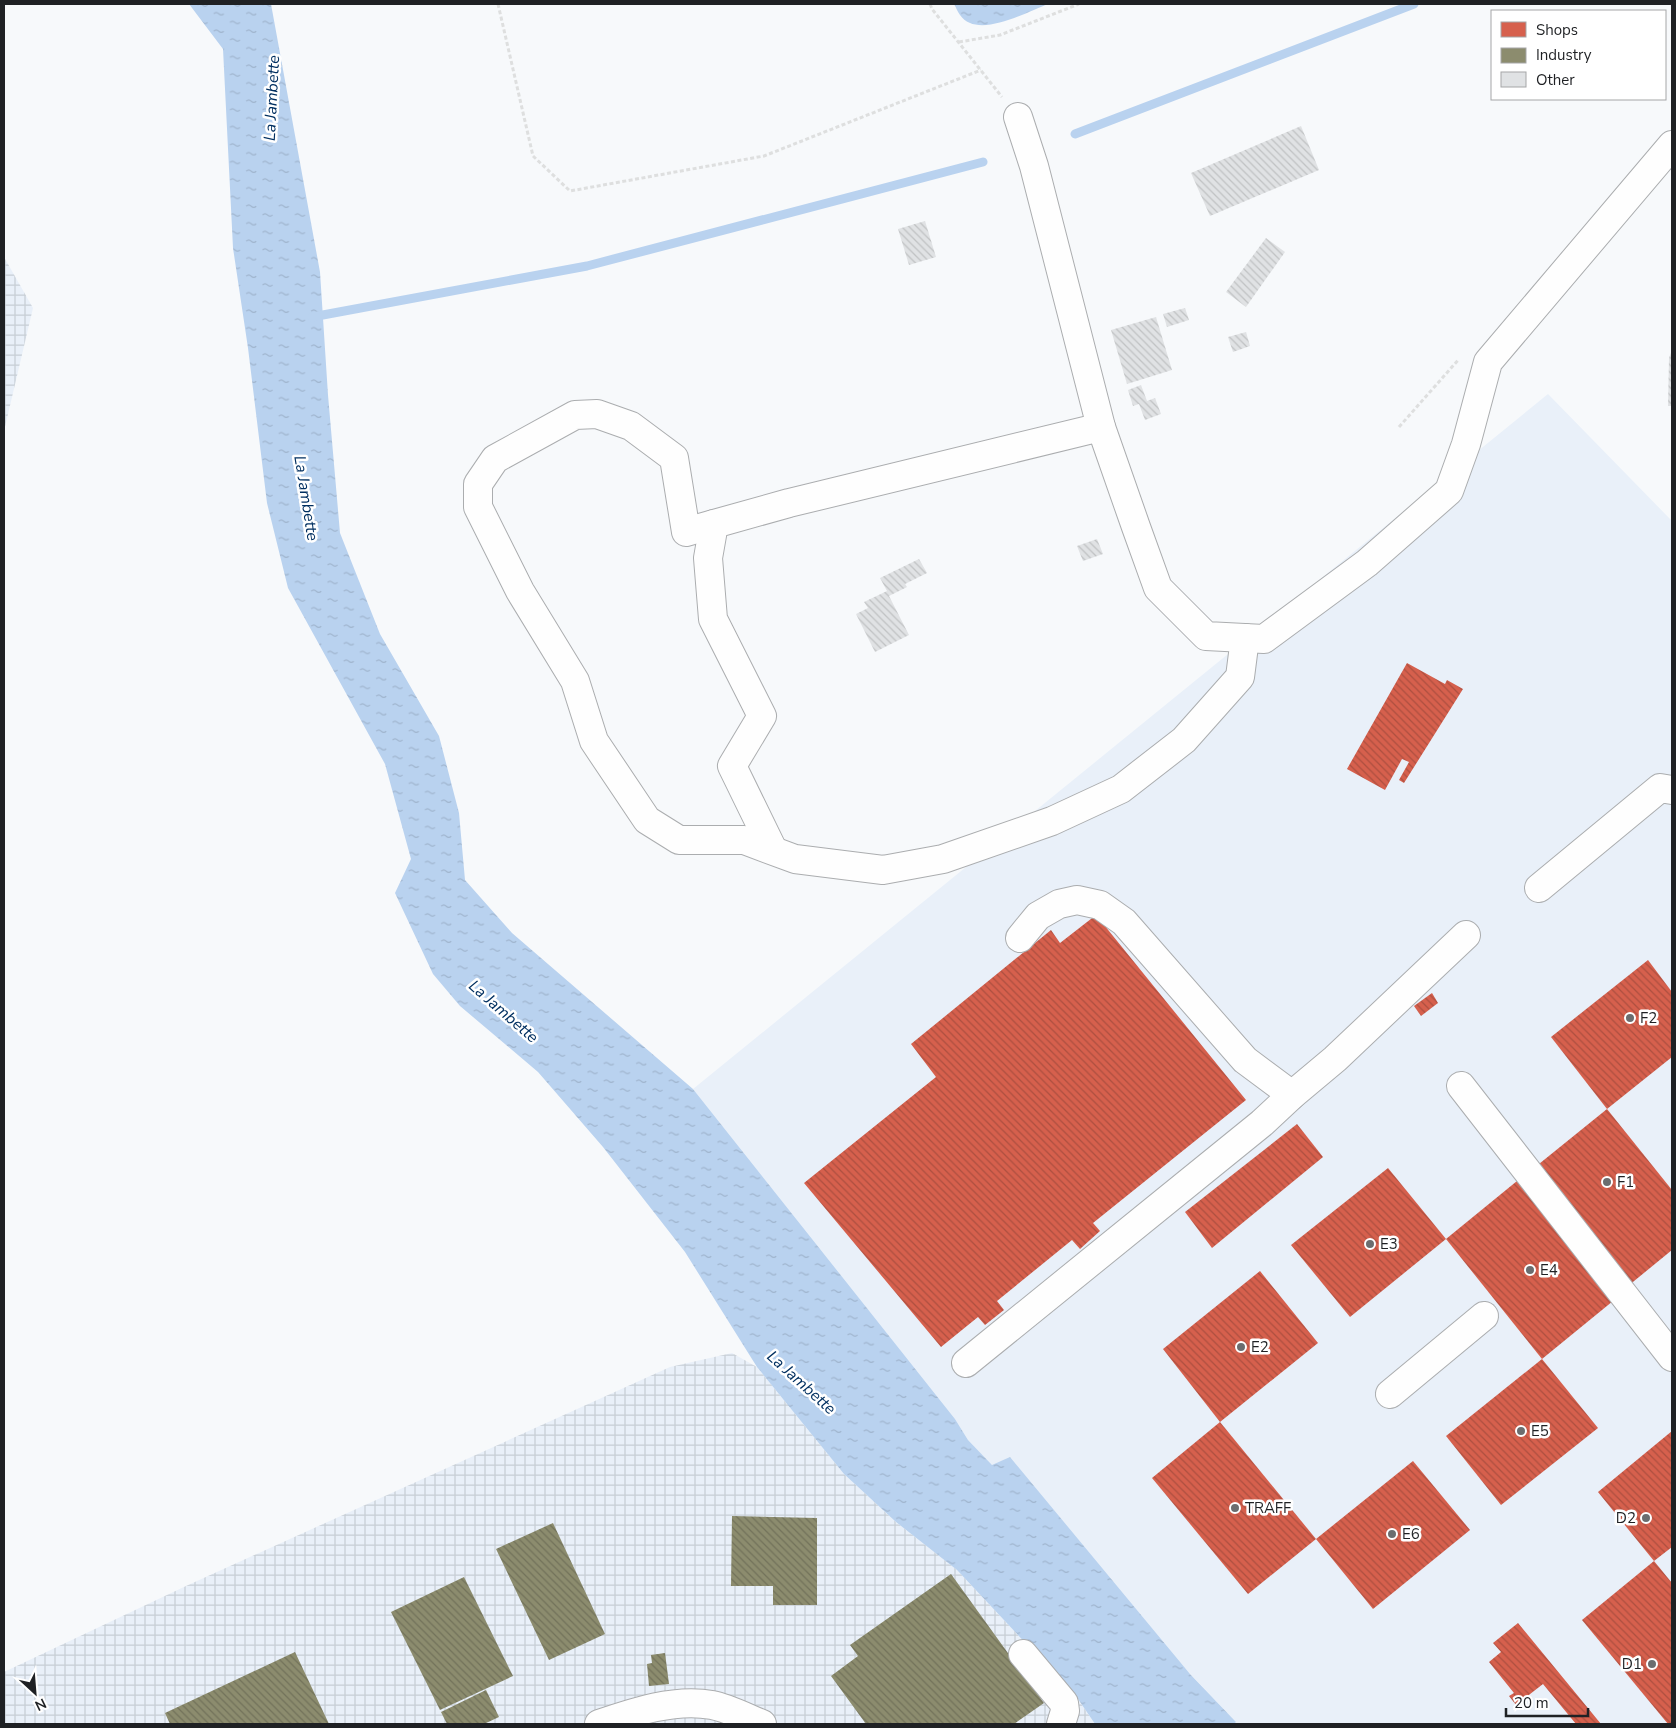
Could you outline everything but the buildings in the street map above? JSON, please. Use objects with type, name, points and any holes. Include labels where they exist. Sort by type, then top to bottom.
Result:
[{"type":"street","points":[[1018,117],[1034,166],[1101,427],[1158,588],[1206,636],[1246,638],[1264,638],[1272,633],[1367,563],[1449,491],[1466,444],[1488,362],[1672,145]]},
{"type":"street","points":[[1101,427],[799,500],[686,532],[674,458],[631,426],[597,414],[575,415],[495,459],[478,484],[478,507],[520,591],[575,681],[594,741],[647,820],[679,840],[744,840],[795,859],[883,870],[943,859],[1052,821],[1121,788],[1184,740],[1240,677],[1246,638]]},
{"type":"street","points":[[714,524],[708,558],[714,619],[762,716],[732,766],[772,850]]},
{"type":"street","points":[[1539,888],[1660,788],[1672,790]]},
{"type":"street","points":[[1020,938],[1038,916],[1059,904],[1077,900],[1100,905],[1124,922],[1245,1060],[1292,1094]]},
{"type":"street","points":[[966,1363],[1262,1123],[1292,1094],[1335,1059],[1466,934]]},
{"type":"street","points":[[1460,1086],[1672,1357]]},
{"type":"street","points":[[1390,1394],[1484,1316]]},
{"type":"street","points":[[1023,1654],[1064,1703],[1065,1711],[1061,1724]]},
{"type":"street","points":[[599,1724],[654,1707],[682,1703],[713,1705],[762,1724]]},
{"type":"path","points":[[498,4],[533,156],[570,191],[764,156],[981,70]]},
{"type":"path","points":[[930,4],[1018,117]]},
{"type":"path","points":[[958,42],[1000,35],[1079,4]]},
{"type":"shaded area","points":[[4,257],[33,308],[4,431]]},
{"type":"shaded area","points":[[1548,394],[1672,521],[1672,1724],[1234,1724],[1236,1722],[968,1440],[955,1419],[693,1089]]},
{"type":"shaded area","points":[[732,1353],[757,1367],[844,1474],[896,1522],[957,1570],[1078,1699],[1095,1724],[4,1724],[4,1672],[186,1586],[670,1367]]},
{"type":"water","name":"La Jambette","points":[[189,4],[271,4],[320,272],[340,533],[380,634],[439,736],[459,813],[465,880],[512,933],[693,1089],[955,1419],[968,1440],[992,1465],[1010,1457],[1190,1674],[1236,1722],[1234,1724],[1095,1724],[1078,1699],[957,1570],[896,1522],[844,1474],[757,1367],[685,1252],[603,1147],[538,1072],[460,1006],[433,974],[395,893],[411,859],[385,764],[288,588],[267,503],[248,348],[233,248],[223,49]]},
{"type":"water","points":[[954,4],[1048,4],[1002,22],[978,25],[968,22],[960,15]]},
{"type":"waterway","points":[[1075,134],[1414,4]]},
{"type":"waterway","points":[[312,317],[587,266],[983,162]]},
{"type":"place","name":"F2","points":[[1630,1018]]},
{"type":"place","name":"F1","points":[[1607,1182]]},
{"type":"place","name":"E3","points":[[1370,1244]]},
{"type":"place","name":"E4","points":[[1530,1270]]},
{"type":"place","name":"E2","points":[[1241,1347]]},
{"type":"place","name":"E5","points":[[1521,1431]]},
{"type":"place","name":"TRAFF","points":[[1235,1508]]},
{"type":"place","name":"D2","points":[[1646,1518]]},
{"type":"place","name":"E6","points":[[1392,1534]]},
{"type":"place","name":"D1","points":[[1652,1664]]}]
